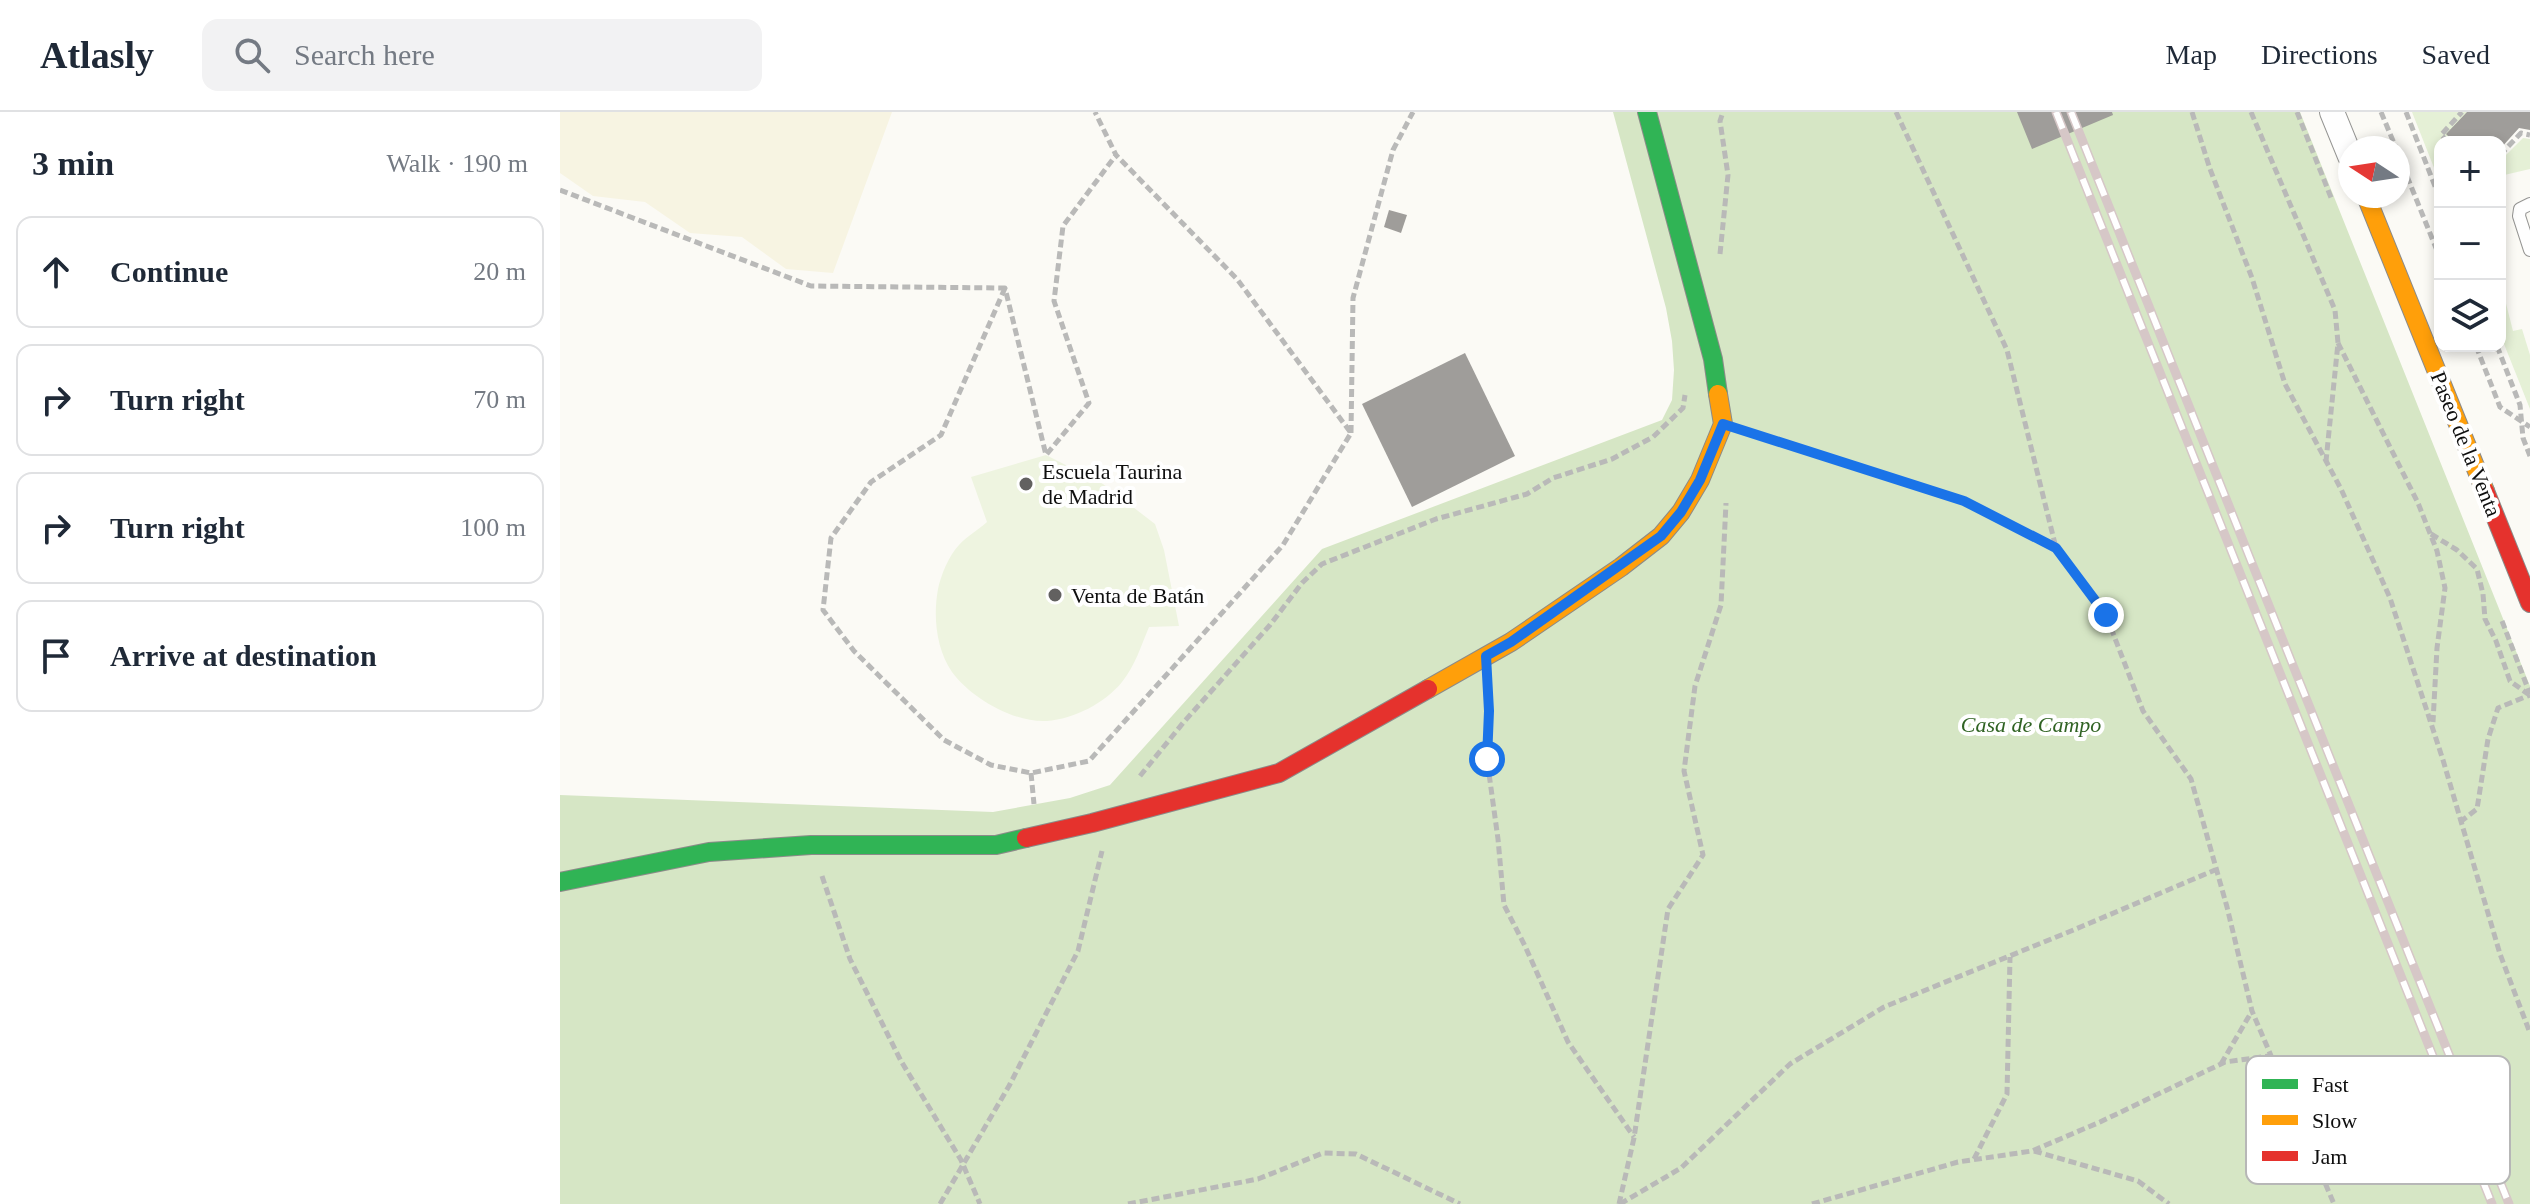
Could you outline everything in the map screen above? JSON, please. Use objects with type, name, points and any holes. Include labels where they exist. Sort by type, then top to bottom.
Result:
[{"type":"street","points":[[560,882],[709,852],[811,845],[996,845],[1279,773],[1511,642],[1661,536],[1681,512],[1700,480],[1723,424],[1713,359],[1647,112]]},
{"type":"street","points":[[2332,112],[2342,136]]},
{"type":"street","name":"Paseo de la Venta","points":[[2371,208],[2530,603]]},
{"type":"lane","points":[[2530,204],[2520,209],[2519,216],[2530,250]]},
{"type":"path","points":[[1095,112],[1116,155],[1237,279],[1351,433]]},
{"type":"path","points":[[1005,288],[941,435],[871,482],[831,538],[823,610],[854,651],[944,740],[991,765],[1031,773],[1089,761],[1283,545],[1351,433],[1353,298],[1393,150],[1413,112]]},
{"type":"path","points":[[1723,112],[1720,121],[1728,175]]},
{"type":"path","points":[[1896,112],[2007,350],[2056,548],[2106,615],[2143,711],[2191,779],[2252,1011],[2269,1056]]},
{"type":"path","points":[[2192,112],[2210,169],[2252,278],[2285,384],[2326,461],[2390,598],[2500,954],[2530,1033]]},
{"type":"path","points":[[2251,112],[2335,310],[2338,343],[2326,461]]},
{"type":"path","points":[[2381,112],[2391,136]]},
{"type":"path","points":[[2406,112],[2434,184]]},
{"type":"path","points":[[2442,136],[2462,112]]},
{"type":"path","points":[[2506,149],[2521,133],[2530,135]]},
{"type":"path","points":[[1005,288],[1046,455],[1089,403],[1054,301],[1063,226],[1116,155]]},
{"type":"path","points":[[2410,184],[2434,243]]},
{"type":"path","points":[[560,190],[811,286],[1005,288]]},
{"type":"path","points":[[2338,343],[2418,503],[2437,551],[2445,588],[2432,727]]},
{"type":"path","points":[[2478,352],[2500,407],[2530,427]]},
{"type":"path","points":[[2499,352],[2520,405],[2523,438],[2530,456]]},
{"type":"path","points":[[1136,781],[1270,625],[1302,583],[1322,564],[1436,519],[1527,494],[1553,478],[1612,459],[1653,437],[1683,408],[1685,393]]},
{"type":"path","points":[[1723,424],[1964,501],[2056,548]]},
{"type":"path","points":[[1619,1204],[1634,1138],[1668,909],[1703,855],[1684,771],[1695,686],[1721,605],[1726,493]]},
{"type":"path","points":[[2430,533],[2457,550],[2477,569],[2485,619],[2510,681],[2530,695]]},
{"type":"path","points":[[1486,656],[1489,711],[1487,759],[1504,905],[1568,1042],[1634,1138]]},
{"type":"path","points":[[2460,822],[2477,809],[2488,739],[2498,708],[2530,695]]},
{"type":"path","points":[[940,1204],[1009,1086],[1078,951],[1109,818]]},
{"type":"path","points":[[811,845],[850,959],[901,1061],[963,1164],[980,1204]]},
{"type":"path","points":[[1619,1204],[1681,1168],[1790,1064],[1884,1007],[2215,870]]},
{"type":"path","points":[[1974,1160],[2007,1094],[2010,956]]},
{"type":"path","points":[[2220,1065],[2252,1011]]},
{"type":"path","points":[[1812,1204],[1974,1160],[2032,1151],[2220,1065],[2246,1060]]},
{"type":"path","points":[[2032,1151],[2138,1181],[2169,1204]]},
{"type":"path","points":[[1128,1204],[1258,1179],[1323,1153],[1356,1154],[1460,1204]]},
{"type":"path","points":[[2325,1184],[2334,1204]]},
{"type":"shaded area","points":[[560,112],[892,112],[833,273],[786,269],[742,237],[690,233],[645,202],[593,196],[560,173]]},
{"type":"green space","name":"Casa de Campo","points":[[1613,112],[2300,112],[2530,686],[2530,1204],[560,1204],[560,795],[993,812],[1070,798],[1110,785],[1322,549],[1662,420],[1672,400],[1672,341],[1666,308]]},
{"type":"green space","points":[[2412,112],[2467,112],[2457,136],[2434,136],[2434,168]]},
{"type":"green space","points":[[2523,138],[2530,139],[2530,169],[2506,175],[2506,155]]},
{"type":"green space","points":[[2506,304],[2513,331],[2522,329],[2530,355],[2530,409],[2506,349]]},
{"type":"green space","name":"Venta de Batán","points":[[1046,455],[1103,484],[1155,524],[1164,550],[1179,626],[1149,627],[1131,669],[1115,690],[1098,703],[1057,720],[1034,721],[994,707],[960,682],[942,653],[936,610],[939,584],[952,554],[987,522],[971,477]]},
{"type":"building","points":[[2017,112],[2112,112],[2113,115],[2032,149]]},
{"type":"building","points":[[2467,112],[2530,112],[2530,130],[2519,128],[2506,142],[2506,136],[2446,134]]},
{"type":"building","points":[[1389,210],[1407,215],[1401,233],[1384,227]]},
{"type":"building","points":[[1465,353],[1515,456],[1412,507],[1362,404]]},
{"type":"railway","points":[[2056,112],[2433,1056]]},
{"type":"railway","points":[[2071,112],[2450,1056]]},
{"type":"railway","points":[[2484,1184],[2492,1204]]},
{"type":"railway","points":[[2501,1184],[2509,1204]]},
{"type":"traffic: fast","points":[[1647,112],[1713,359],[1718,394]]},
{"type":"traffic: fast","points":[[560,882],[709,852],[811,845],[996,845],[1026,838]]},
{"type":"traffic: slow","points":[[2371,208],[2485,491]]},
{"type":"traffic: slow","points":[[1428,689],[1511,642],[1661,536],[1681,512],[1700,480],[1723,424],[1718,394]]},
{"type":"traffic: jam","points":[[2485,491],[2530,603]]},
{"type":"traffic: jam","points":[[1026,838],[1279,773],[1428,689]]},
{"type":"place","name":"Escuela Taurina de Madrid","points":[[1026,484]]},
{"type":"place","name":"Venta de Batán","points":[[1055,595]]},
{"type":"route","points":[[1487,759],[1489,711],[1486,656],[1621,567],[1661,536],[1681,512],[1700,480],[1723,424],[1964,501],[2056,548],[2106,615]]}]
